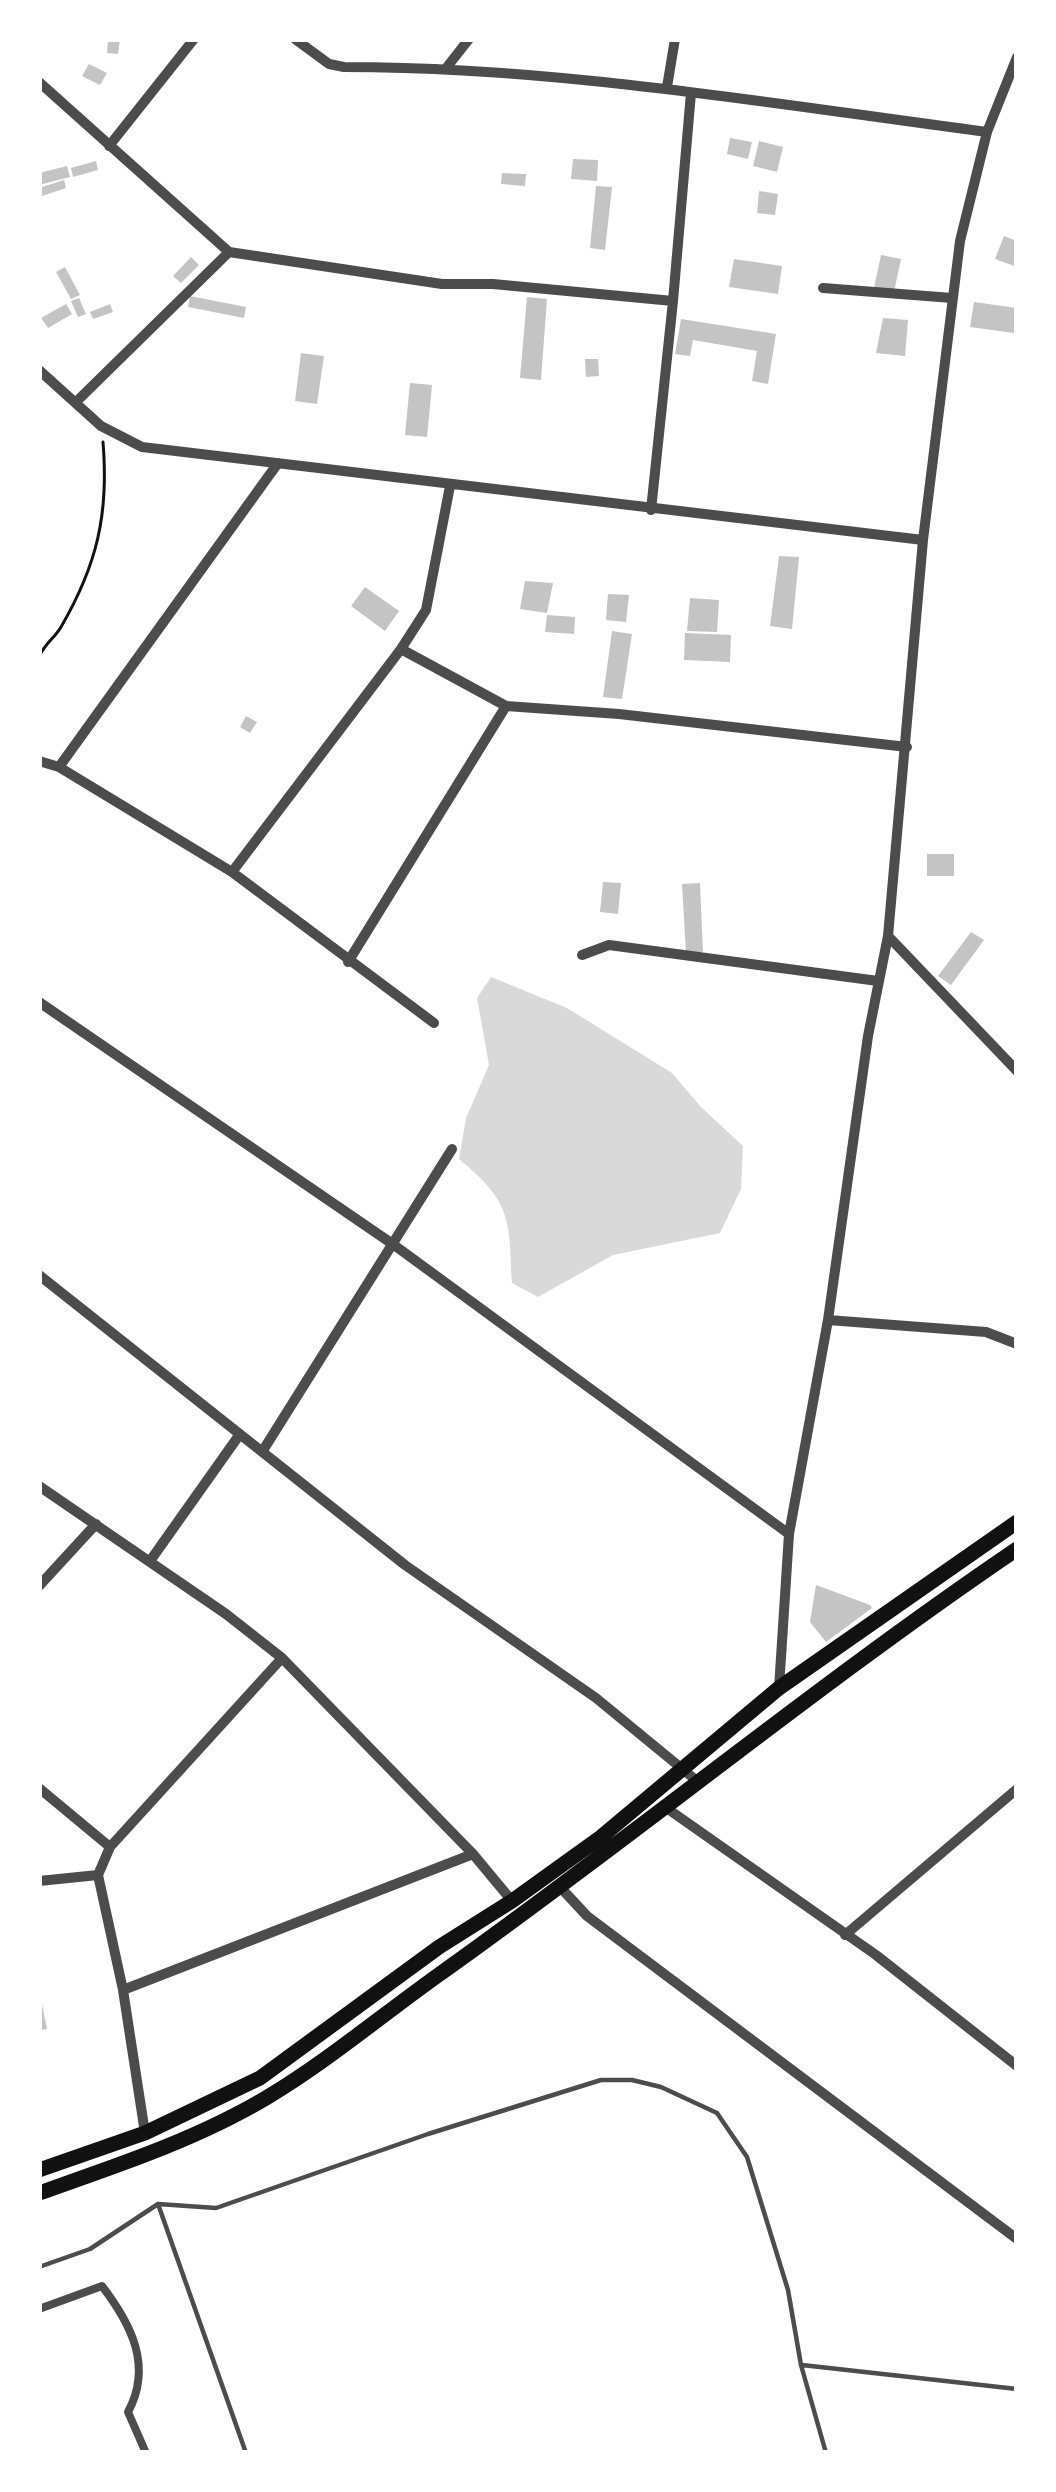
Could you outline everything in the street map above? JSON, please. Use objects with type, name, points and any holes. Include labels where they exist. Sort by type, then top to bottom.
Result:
[{"type":"main road","points":[[39,2170],[145,2133],[260,2078],[440,1946],[601,1838],[779,1688],[1017,1522]]},
{"type":"main road","points":[[39,2193],[150,2155],[266,2098],[561,1888],[910,1621],[1017,1549]]},
{"type":"street","points":[[110,146],[194,39]]},
{"type":"street","points":[[295,39],[329,64],[344,67],[446,67],[667,87],[987,132]]},
{"type":"street","points":[[446,67],[469,39]]},
{"type":"street","points":[[667,87],[675,39]]},
{"type":"street","points":[[779,1688],[789,1534],[888,936],[923,540],[960,241],[987,132],[1017,57]]},
{"type":"street","points":[[39,82],[229,252],[442,284],[494,284],[673,301]]},
{"type":"street","points":[[651,509],[691,93]]},
{"type":"street","points":[[76,400],[229,252]]},
{"type":"street","points":[[823,288],[952,298]]},
{"type":"street","points":[[39,370],[101,426],[142,447],[923,540]]},
{"type":"street","points":[[59,767],[278,463]]},
{"type":"street","points":[[232,872],[426,610],[450,486]]},
{"type":"street","points":[[400,649],[506,706],[907,747]]},
{"type":"street","points":[[348,962],[506,706]]},
{"type":"street","points":[[39,761],[59,767],[232,872],[434,1023]]},
{"type":"street","points":[[888,936],[1017,1071]]},
{"type":"street","points":[[582,955],[609,945],[878,981]]},
{"type":"street","points":[[39,1002],[394,1246],[789,1534]]},
{"type":"street","points":[[262,1452],[452,1149]]},
{"type":"street","points":[[39,1274],[406,1565],[596,1698],[697,1780]]},
{"type":"street","points":[[828,1320],[986,1331],[1017,1344]]},
{"type":"street","points":[[151,1561],[240,1434]]},
{"type":"street","points":[[39,1486],[282,1658],[473,1854],[512,1901]]},
{"type":"street","points":[[39,1586],[96,1524]]},
{"type":"street","points":[[145,2133],[123,1990],[98,1875],[110,1847],[282,1658]]},
{"type":"street","points":[[39,1788],[110,1847]]},
{"type":"street","points":[[845,1935],[1016,1792]]},
{"type":"street","points":[[665,1807],[1017,2066]]},
{"type":"street","points":[[123,1990],[473,1854]]},
{"type":"street","points":[[39,1881],[98,1875]]},
{"type":"street","points":[[561,1888],[587,1916],[1017,2239]]},
{"type":"street","points":[[39,2309],[102,2287],[126,2318],[140,2362],[138,2394],[128,2412],[146,2453]]},
{"type":"lane","points":[[39,2266],[90,2249],[158,2204],[216,2208],[601,2080],[632,2080],[661,2087],[717,2113],[747,2157],[788,2290],[801,2365],[826,2453]]},
{"type":"lane","points":[[158,2204],[246,2453]]},
{"type":"lane","points":[[801,2365],[1017,2389]]},
{"type":"path","points":[[39,657],[42,640],[57,634],[92,569],[103,499],[101,426]]},
{"type":"shaded area","points":[[491,977],[567,1008],[672,1073],[743,1146],[741,1189],[720,1233],[613,1255],[538,1297],[512,1283],[504,1212],[489,1187],[459,1159],[466,1118],[489,1065],[477,998]]},
{"type":"building","points":[[108,39],[120,39],[118,54],[107,53]]},
{"type":"building","points":[[89,64],[107,73],[100,85],[82,76]]},
{"type":"building","points":[[730,138],[752,142],[748,159],[727,154]]},
{"type":"building","points":[[759,141],[783,147],[777,172],[753,166]]},
{"type":"building","points":[[573,159],[598,160],[597,181],[571,179]]},
{"type":"building","points":[[96,161],[98,170],[73,177],[71,168]]},
{"type":"building","points":[[67,166],[70,177],[39,185],[39,173]]},
{"type":"building","points":[[502,173],[526,174],[525,186],[501,184]]},
{"type":"building","points":[[64,180],[66,188],[39,197],[39,188]]},
{"type":"building","points":[[596,186],[612,187],[605,250],[590,248]]},
{"type":"building","points":[[759,191],[778,194],[775,215],[757,213]]},
{"type":"building","points":[[1004,236],[1017,241],[1017,267],[995,259]]},
{"type":"building","points":[[881,255],[901,259],[894,292],[874,288]]},
{"type":"building","points":[[191,257],[199,265],[181,283],[173,276]]},
{"type":"building","points":[[734,259],[782,266],[778,294],[729,287]]},
{"type":"building","points":[[65,267],[80,295],[71,299],[56,272]]},
{"type":"building","points":[[190,296],[246,307],[244,318],[188,307]]},
{"type":"building","points":[[527,297],[547,299],[541,380],[520,378]]},
{"type":"building","points":[[79,298],[86,314],[78,317],[71,301]]},
{"type":"building","points":[[974,302],[1017,308],[1014,333],[970,327]]},
{"type":"building","points":[[66,304],[72,314],[48,328],[41,318]]},
{"type":"building","points":[[110,304],[113,312],[93,319],[90,312]]},
{"type":"building","points":[[883,318],[908,320],[905,356],[876,353]]},
{"type":"building","points":[[681,319],[776,334],[768,384],[752,381],[757,351],[693,340],[690,356],[675,354]]},
{"type":"building","points":[[301,353],[324,356],[317,404],[295,401]]},
{"type":"building","points":[[585,359],[598,359],[599,376],[586,377]]},
{"type":"building","points":[[410,383],[432,385],[427,437],[405,435]]},
{"type":"building","points":[[779,556],[799,557],[792,629],[770,626]]},
{"type":"building","points":[[525,581],[553,583],[547,613],[520,609]]},
{"type":"building","points":[[365,587],[399,611],[385,631],[351,606]]},
{"type":"building","points":[[608,594],[629,595],[626,622],[606,620]]},
{"type":"building","points":[[690,598],[719,600],[717,632],[687,631]]},
{"type":"building","points":[[547,615],[575,617],[574,634],[545,632]]},
{"type":"building","points":[[612,631],[632,634],[622,699],[603,697]]},
{"type":"building","points":[[685,633],[731,635],[730,662],[684,660]]},
{"type":"building","points":[[246,716],[257,722],[250,733],[240,727]]},
{"type":"building","points":[[927,854],[954,854],[954,876],[927,876]]},
{"type":"building","points":[[603,882],[621,883],[618,914],[600,912]]},
{"type":"building","points":[[700,883],[703,952],[686,953],[682,884]]},
{"type":"building","points":[[971,932],[984,940],[951,985],[938,976]]},
{"type":"building","points":[[816,1585],[872,1608],[826,1642],[810,1622]]},
{"type":"building","points":[[39,1990],[47,2029],[39,2030]]}]
